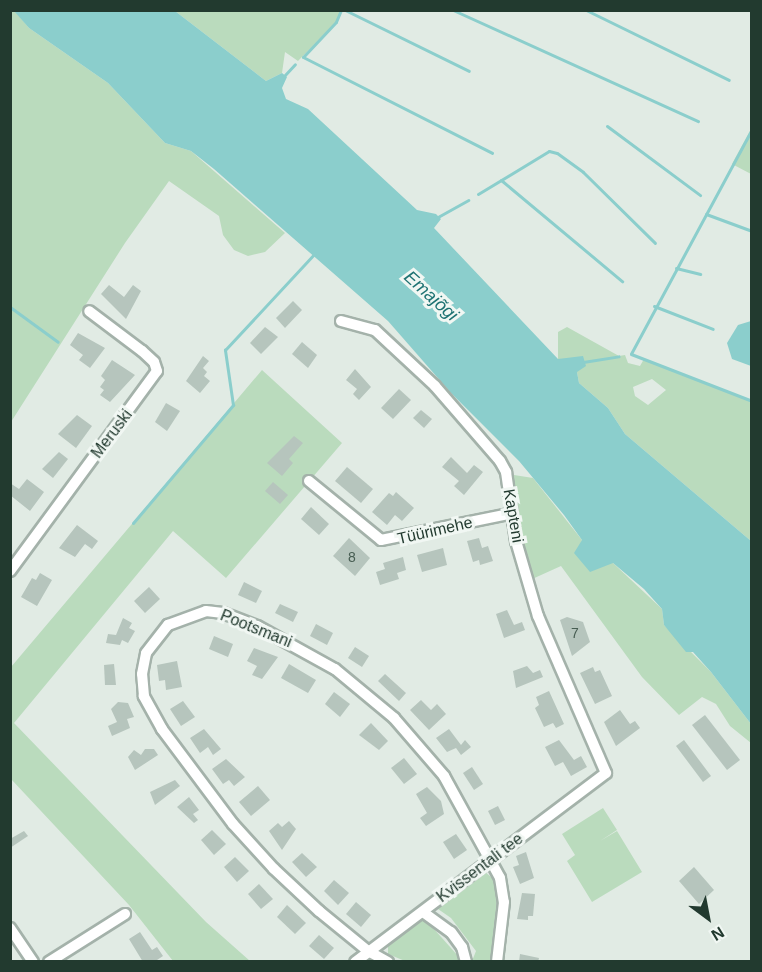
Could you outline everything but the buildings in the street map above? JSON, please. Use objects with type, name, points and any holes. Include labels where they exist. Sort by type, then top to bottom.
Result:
[{"type":"street","name":"Meruski","points":[[10,571],[157,371],[154,362],[142,351],[89,311]]},
{"type":"street","name":"Kapteni","points":[[340,321],[375,330],[435,386],[500,461],[506,472],[509,514],[542,627],[606,773]]},
{"type":"street","name":"Tüürimehe","points":[[309,481],[381,540],[509,514]]},
{"type":"street","name":"Pootsmani","points":[[388,962],[368,951],[274,869],[220,808],[162,729],[144,696],[142,674],[146,653],[168,624],[206,611],[223,613],[295,644],[335,669],[370,695],[422,750],[467,812],[492,858],[504,902],[497,962]]},
{"type":"street","name":"Kvissentali tee","points":[[355,962],[606,773]]},
{"type":"street","points":[[423,912],[451,932],[462,947],[466,962]]},
{"type":"street","points":[[50,962],[125,914]]},
{"type":"street","points":[[10,928],[33,962]]},
{"type":"green space","points":[[14,10],[29,28],[108,83],[165,143],[191,151],[285,233],[265,252],[248,256],[234,250],[223,235],[219,216],[169,181],[125,243],[11,422],[10,11]]},
{"type":"green space","points":[[175,11],[341,11],[336,22],[298,61],[285,52],[282,73],[266,81]]},
{"type":"green space","points":[[751,129],[751,174],[732,164]]},
{"type":"green space","points":[[567,327],[619,356],[625,355],[628,363],[640,366],[644,359],[751,401],[751,541],[625,434],[608,408],[579,383],[577,372],[558,359],[558,332]],"holes":[[[652,379],[666,390],[648,405],[635,396],[633,387]]]},
{"type":"green space","points":[[262,370],[342,443],[226,578],[173,531],[14,723],[206,922],[250,961],[173,961],[129,905],[11,779],[11,667]]},
{"type":"green space","points":[[514,475],[533,478],[582,540],[580,548],[613,563],[662,609],[664,625],[711,672],[751,724],[751,743],[730,726],[716,704],[702,697],[679,715],[642,677],[561,566],[530,580],[509,477]]},
{"type":"green space","points":[[603,808],[617,830],[600,841],[617,831],[642,872],[592,902],[567,861],[575,855],[562,834]]},
{"type":"green space","points":[[485,872],[496,881],[499,902],[492,961],[472,961],[476,951],[451,918],[438,909],[438,905]]},
{"type":"green space","points":[[425,919],[459,957],[458,962],[405,961],[388,954],[388,943],[417,920]]},
{"type":"water","name":"Emajõgi","points":[[14,11],[175,11],[266,81],[282,73],[287,77],[282,88],[286,99],[308,109],[417,210],[436,214],[441,219],[434,228],[558,359],[583,356],[586,366],[577,372],[579,383],[608,408],[625,434],[751,541],[751,724],[711,672],[693,652],[686,652],[664,625],[662,609],[644,589],[613,563],[590,572],[574,553],[582,540],[564,515],[519,461],[451,393],[388,321],[214,169],[191,151],[165,143],[108,83],[29,28]]},
{"type":"water","points":[[752,321],[751,366],[732,359],[727,343],[738,325]]},
{"type":"waterway","points":[[341,10],[336,22],[303,57],[492,153]]},
{"type":"waterway","points":[[345,10],[469,71]]},
{"type":"waterway","points":[[453,10],[698,121]]},
{"type":"waterway","points":[[586,10],[729,80]]},
{"type":"waterway","points":[[284,76],[295,64]]},
{"type":"waterway","points":[[607,126],[700,195]]},
{"type":"waterway","points":[[752,129],[631,354],[752,401]]},
{"type":"waterway","points":[[478,194],[549,151],[557,153],[583,172],[655,243]]},
{"type":"waterway","points":[[501,180],[622,281]]},
{"type":"waterway","points":[[436,218],[468,200]]},
{"type":"waterway","points":[[706,214],[752,231]]},
{"type":"waterway","points":[[133,523],[233,405],[225,350],[315,253]]},
{"type":"waterway","points":[[676,268],[700,274]]},
{"type":"waterway","points":[[654,306],[713,329]]},
{"type":"waterway","points":[[10,307],[58,342]]},
{"type":"waterway","points":[[583,362],[619,356]]}]
